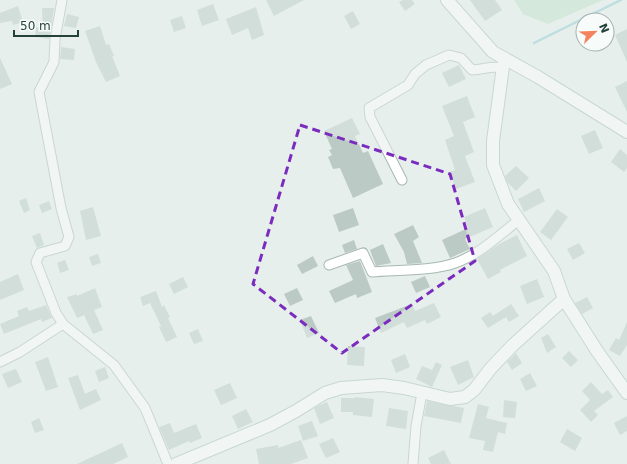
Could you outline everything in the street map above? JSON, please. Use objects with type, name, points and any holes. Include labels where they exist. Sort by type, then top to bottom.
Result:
[{"type":"main road","points":[[447,0],[503,64],[538,77],[627,132]]},
{"type":"main road","points":[[503,64],[493,141],[493,165],[508,204],[554,271],[564,299],[597,351],[627,393]]},
{"type":"main road","points":[[176,464],[270,425],[325,393],[341,388],[382,385],[450,399],[465,397],[474,390],[491,368],[513,345],[564,299]]},
{"type":"street","points":[[62,0],[55,39],[54,62],[39,92],[61,208],[69,237],[65,246],[40,253],[36,262],[56,313],[63,324],[114,365],[145,408],[168,464]]},
{"type":"street","points":[[402,180],[370,117],[369,108],[408,85],[415,74],[426,65],[449,55],[461,58],[472,70],[480,70],[503,64]]},
{"type":"street","points":[[329,265],[363,253],[372,272],[404,271],[453,264],[477,252],[519,220]]},
{"type":"street","points":[[0,362],[20,352],[63,324]]},
{"type":"street","points":[[413,464],[416,426],[422,393]]},
{"type":"highlighted area","points":[[300,125],[450,174],[475,261],[342,353],[253,284]]},
{"type":"green space","points":[[514,0],[603,0],[548,24],[523,14]]},
{"type":"building","points":[[266,0],[304,0],[274,16]]},
{"type":"building","points":[[403,0],[412,0],[415,4],[405,11],[399,2]]},
{"type":"building","points":[[470,0],[495,0],[502,10],[485,21]]},
{"type":"building","points":[[213,4],[219,20],[202,26],[197,10]]},
{"type":"building","points":[[18,6],[23,22],[13,25],[12,21],[0,23],[0,13]]},
{"type":"building","points":[[256,7],[264,35],[252,40],[248,28],[232,35],[226,19]]},
{"type":"building","points":[[42,8],[54,8],[49,39],[35,37],[36,27],[43,28]]},
{"type":"building","points":[[353,11],[360,24],[351,29],[344,16]]},
{"type":"building","points":[[67,14],[79,17],[76,28],[64,26]]},
{"type":"building","points":[[182,16],[186,28],[174,32],[170,20]]},
{"type":"building","points":[[100,26],[106,45],[109,44],[114,56],[112,56],[120,76],[106,82],[96,62],[85,31]]},
{"type":"building","points":[[627,29],[627,62],[615,35]]},
{"type":"building","points":[[61,47],[75,49],[74,60],[60,59]]},
{"type":"building","points":[[0,58],[12,84],[0,89]]},
{"type":"building","points":[[459,65],[466,79],[449,87],[442,73]]},
{"type":"building","points":[[627,81],[627,112],[615,87]]},
{"type":"building","points":[[467,96],[475,117],[463,122],[474,152],[465,156],[475,182],[456,189],[449,172],[455,170],[445,140],[454,136],[442,106]]},
{"type":"building","points":[[352,118],[360,134],[355,136],[363,153],[368,151],[383,184],[353,198],[340,168],[333,169],[328,157],[332,155],[329,150],[332,149],[324,131]]},
{"type":"building","points":[[595,130],[603,148],[589,154],[581,136]]},
{"type":"building","points":[[620,149],[627,155],[627,168],[624,172],[611,162]]},
{"type":"building","points":[[516,166],[529,178],[516,191],[507,182],[505,176]]},
{"type":"building","points":[[539,188],[545,201],[524,212],[518,199]]},
{"type":"building","points":[[26,198],[30,210],[24,213],[19,201]]},
{"type":"building","points":[[49,201],[52,209],[42,213],[39,205]]},
{"type":"building","points":[[93,207],[101,236],[86,240],[80,211]]},
{"type":"building","points":[[353,208],[359,225],[339,232],[333,215]]},
{"type":"building","points":[[485,208],[493,227],[465,239],[470,249],[450,258],[442,240],[468,228],[464,217]]},
{"type":"building","points":[[557,209],[568,217],[551,240],[540,232]]},
{"type":"building","points":[[413,225],[419,237],[413,241],[422,263],[407,264],[404,252],[394,234]]},
{"type":"building","points":[[40,233],[44,245],[37,248],[32,236]]},
{"type":"building","points":[[517,235],[527,256],[500,270],[501,272],[488,279],[477,259],[499,244]]},
{"type":"building","points":[[354,240],[357,249],[345,253],[342,245]]},
{"type":"building","points":[[579,243],[585,253],[573,260],[567,249]]},
{"type":"building","points":[[383,244],[391,263],[376,266],[370,250]]},
{"type":"building","points":[[98,254],[101,263],[92,266],[89,257]]},
{"type":"building","points":[[313,256],[318,266],[302,274],[297,265]]},
{"type":"building","points":[[65,260],[69,270],[60,273],[57,263]]},
{"type":"building","points":[[360,261],[372,292],[357,298],[356,294],[335,303],[329,291],[353,280],[346,265]]},
{"type":"building","points":[[18,274],[24,290],[0,300],[0,282]]},
{"type":"building","points":[[425,276],[430,287],[416,293],[411,282]]},
{"type":"building","points":[[183,277],[188,287],[174,294],[169,284]]},
{"type":"building","points":[[537,279],[544,297],[527,304],[520,286]]},
{"type":"building","points":[[95,288],[102,307],[94,310],[103,330],[93,334],[84,315],[77,318],[67,297],[77,294],[77,296]]},
{"type":"building","points":[[297,288],[303,300],[290,306],[284,294]]},
{"type":"building","points":[[156,291],[162,307],[164,305],[170,317],[168,318],[177,337],[166,342],[159,327],[161,326],[150,303],[143,306],[140,297]]},
{"type":"building","points":[[587,297],[593,308],[582,314],[575,303]]},
{"type":"building","points":[[434,303],[441,317],[427,324],[425,320],[407,328],[404,322],[381,333],[375,318],[412,304],[415,311]]},
{"type":"building","points":[[511,304],[519,316],[509,322],[506,317],[488,328],[481,318],[490,312],[493,316]]},
{"type":"building","points":[[46,305],[52,318],[42,322],[41,319],[4,334],[0,324],[19,316],[17,311],[27,307],[29,311]]},
{"type":"building","points":[[311,316],[319,333],[307,338],[300,320]]},
{"type":"building","points":[[627,322],[627,345],[620,356],[609,350],[616,338],[619,340]]},
{"type":"building","points":[[198,329],[203,341],[194,344],[189,333]]},
{"type":"building","points":[[548,334],[556,347],[547,353],[541,338]]},
{"type":"building","points":[[348,346],[365,347],[364,366],[347,365]]},
{"type":"building","points":[[569,351],[578,360],[571,367],[562,358]]},
{"type":"building","points":[[516,353],[522,363],[512,370],[507,362]]},
{"type":"building","points":[[405,354],[410,367],[396,373],[391,360]]},
{"type":"building","points":[[48,357],[58,387],[46,391],[35,362]]},
{"type":"building","points":[[468,360],[474,377],[458,385],[450,367]]},
{"type":"building","points":[[436,362],[442,365],[432,387],[416,379],[422,366],[432,370]]},
{"type":"building","points":[[105,367],[109,378],[99,382],[95,371]]},
{"type":"building","points":[[16,369],[22,382],[8,388],[2,374]]},
{"type":"building","points":[[530,373],[537,386],[526,391],[520,379]]},
{"type":"building","points":[[78,375],[85,394],[96,389],[101,400],[80,410],[68,378]]},
{"type":"building","points":[[591,382],[602,394],[608,390],[613,397],[594,411],[598,415],[591,422],[580,410],[590,400],[582,391]]},
{"type":"building","points":[[230,383],[237,398],[221,405],[214,390]]},
{"type":"building","points":[[355,397],[374,399],[372,417],[353,415],[353,412],[341,412],[341,398]]},
{"type":"building","points":[[504,400],[517,402],[515,418],[503,417]]},
{"type":"building","points":[[427,401],[464,408],[461,423],[424,416]]},
{"type":"building","points":[[327,402],[334,418],[320,424],[314,408]]},
{"type":"building","points":[[478,404],[489,407],[486,418],[507,423],[505,434],[498,432],[493,452],[483,450],[485,441],[469,438]]},
{"type":"building","points":[[389,408],[408,411],[406,429],[386,426]]},
{"type":"building","points":[[246,409],[253,422],[238,429],[232,416]]},
{"type":"building","points":[[627,416],[627,431],[620,435],[614,423]]},
{"type":"building","points":[[39,418],[44,430],[35,433],[31,422]]},
{"type":"building","points":[[312,421],[318,436],[303,441],[298,426]]},
{"type":"building","points":[[170,423],[174,433],[196,424],[202,438],[190,443],[189,441],[169,450],[159,427]]},
{"type":"building","points":[[567,429],[582,438],[575,451],[560,442]]},
{"type":"building","points":[[333,438],[340,452],[326,458],[319,444]]},
{"type":"building","points":[[301,440],[308,458],[291,464],[259,464],[256,449],[278,445],[278,448]]},
{"type":"building","points":[[122,443],[128,457],[113,464],[77,464]]},
{"type":"building","points":[[444,450],[451,464],[431,464],[428,458]]},
{"type":"waterway","points":[[534,43],[621,0]]}]
